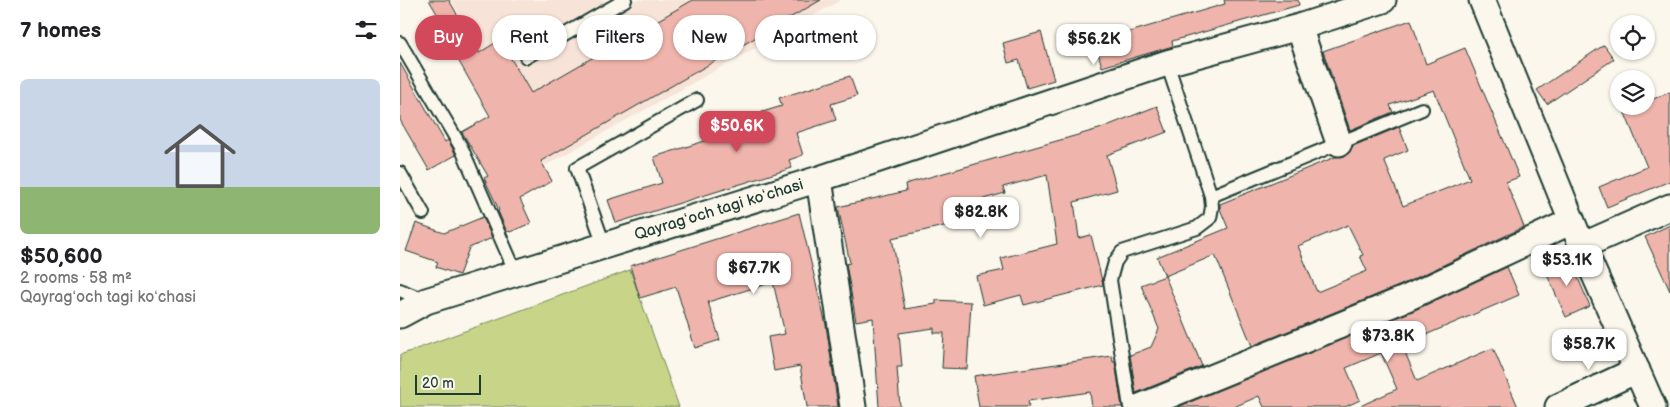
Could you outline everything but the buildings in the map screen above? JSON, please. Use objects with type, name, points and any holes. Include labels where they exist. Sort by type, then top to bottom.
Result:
[{"type":"street","points":[[819,179],[1167,63],[1300,27],[1383,0]]},
{"type":"street","points":[[1482,0],[1582,246],[1653,407]]},
{"type":"street","points":[[1300,27],[1339,143]]},
{"type":"street","name":"Qayragʻoch tagi koʻchasi","points":[[400,314],[426,301],[819,179],[853,407]]},
{"type":"street","points":[[1582,246],[1670,207]]},
{"type":"street","points":[[1140,407],[1407,298],[1572,220]]},
{"type":"street","points":[[1558,407],[1637,370]]},
{"type":"lane","points":[[567,34],[625,0]]},
{"type":"lane","points":[[400,43],[461,147],[516,273]]},
{"type":"lane","points":[[1130,407],[1110,280],[1115,262],[1122,252],[1197,228],[1210,218],[1212,207],[1211,196],[1167,63]]},
{"type":"lane","points":[[604,245],[577,168],[697,100]]},
{"type":"lane","points":[[1211,196],[1422,109]]},
{"type":"lane","points":[[400,173],[423,212]]},
{"type":"lane","points":[[400,290],[426,301]]},
{"type":"shaded area","points":[[451,0],[841,0],[814,15],[755,15],[755,48],[745,54],[745,15],[673,15],[673,60],[734,60],[546,165],[482,54],[482,15],[460,15]]},
{"type":"green space","points":[[630,270],[679,407],[400,407],[400,355]]}]
